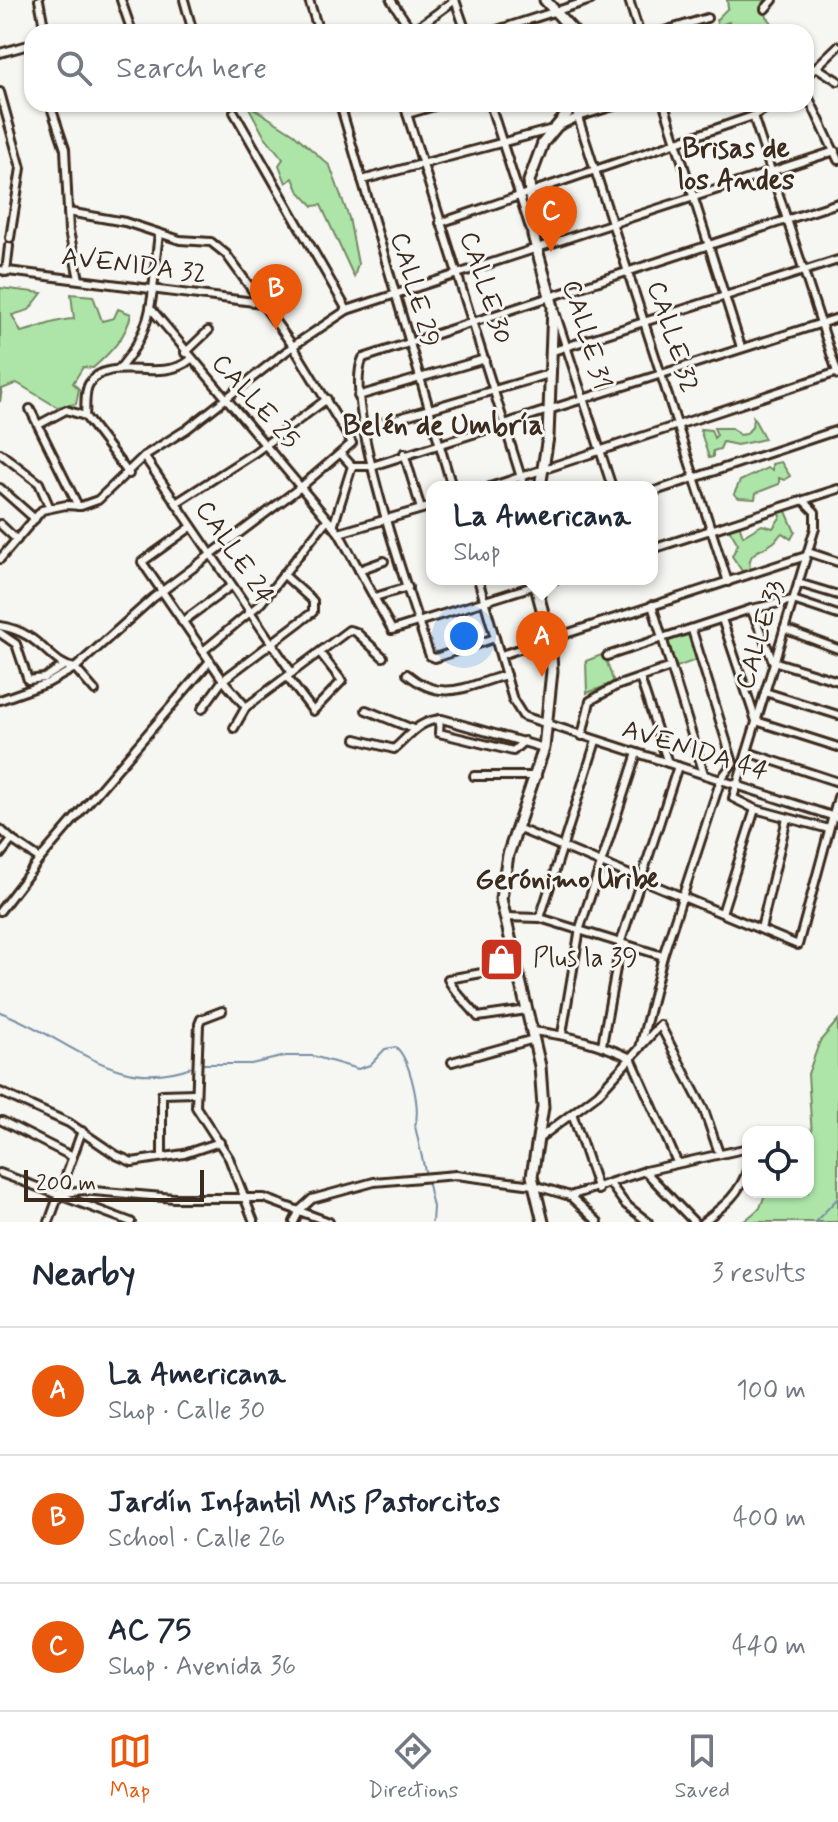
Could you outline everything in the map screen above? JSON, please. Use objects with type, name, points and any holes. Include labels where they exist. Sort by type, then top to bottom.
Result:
[{"type":"main road","points":[[545,0],[567,24]]},
{"type":"main road","name":"CALLE 32","points":[[533,235],[529,194],[537,153],[569,112]]},
{"type":"main road","name":"CALLE 31","points":[[533,235],[552,302]]},
{"type":"main road","name":"CALLE 30","points":[[541,481],[549,410],[552,302]]},
{"type":"main road","points":[[536,585],[550,639],[552,671],[544,748],[503,878],[504,917],[533,1035],[543,1107],[533,1185],[543,1222]]},
{"type":"street","points":[[39,0],[44,24]]},
{"type":"street","points":[[121,0],[129,24]]},
{"type":"street","points":[[184,0],[191,24]]},
{"type":"street","points":[[309,0],[316,24]]},
{"type":"street","points":[[391,0],[406,24]]},
{"type":"street","points":[[422,24],[455,0],[463,24]]},
{"type":"street","points":[[517,24],[591,0]]},
{"type":"street","points":[[629,0],[636,24]]},
{"type":"street","points":[[765,9],[773,0]]},
{"type":"street","points":[[687,24],[707,18]]},
{"type":"street","points":[[0,53],[24,46]]},
{"type":"street","points":[[838,46],[816,67],[838,81]]},
{"type":"street","points":[[0,92],[21,168],[10,238]]},
{"type":"street","points":[[814,105],[835,138],[838,160]]},
{"type":"street","points":[[52,112],[68,167],[68,212],[79,279]]},
{"type":"street","points":[[234,112],[347,310]]},
{"type":"street","name":"CALLE 29","points":[[342,112],[407,345],[450,481]]},
{"type":"street","points":[[407,114],[414,112]]},
{"type":"street","name":"CALLE 31","points":[[493,112],[518,197],[533,235]]},
{"type":"street","name":"CALLE 32","points":[[577,112],[728,582]]},
{"type":"street","points":[[362,180],[553,129],[594,112]]},
{"type":"street","points":[[666,112],[741,347]]},
{"type":"street","points":[[440,223],[760,112]]},
{"type":"street","name":"CALLE 30","points":[[407,114],[522,481]]},
{"type":"street","points":[[509,481],[838,373],[753,116]]},
{"type":"street","points":[[2,554],[49,506],[78,506],[98,500],[129,474],[144,456],[226,401],[293,346],[347,310],[835,151]]},
{"type":"street","points":[[495,638],[435,658],[430,656],[361,429],[358,396],[363,358],[552,302],[628,271],[838,203]]},
{"type":"street","points":[[0,700],[48,683],[75,668],[160,591],[210,557],[352,443],[293,346],[226,254],[211,242],[159,234],[125,222],[68,212]]},
{"type":"street","points":[[85,416],[89,383],[120,368],[143,337],[153,311],[151,288],[159,234]]},
{"type":"street","points":[[3,271],[9,246]]},
{"type":"street","points":[[550,352],[838,260]]},
{"type":"street","name":"AVENIDA 32","points":[[3,271],[263,303]]},
{"type":"street","name":"CALLE 31","points":[[552,302],[610,481]]},
{"type":"street","name":"CALLE 25","points":[[153,311],[190,360],[267,445],[336,530]]},
{"type":"street","points":[[341,454],[352,466],[372,466],[438,442],[583,400],[838,318]]},
{"type":"street","points":[[185,353],[208,331]]},
{"type":"street","points":[[358,396],[485,359]]},
{"type":"street","points":[[120,368],[165,372],[177,370],[190,360]]},
{"type":"street","points":[[361,429],[549,374]]},
{"type":"street","points":[[176,503],[267,445],[327,399]]},
{"type":"street","points":[[30,409],[78,506]]},
{"type":"street","points":[[40,424],[66,410],[85,416],[129,474]]},
{"type":"street","points":[[658,490],[838,430]]},
{"type":"street","points":[[0,453],[39,483],[49,506]]},
{"type":"street","points":[[404,453],[421,509]]},
{"type":"street","name":"CALLE 24","points":[[144,456],[210,557],[272,643],[313,711],[342,681],[320,653]]},
{"type":"street","points":[[352,466],[336,530],[389,626],[397,630],[419,624],[528,585]]},
{"type":"street","points":[[0,488],[35,519]]},
{"type":"street","points":[[658,547],[838,489]]},
{"type":"street","name":"CALLE 33","points":[[737,784],[816,516],[804,501]]},
{"type":"street","points":[[336,530],[388,520],[426,508]]},
{"type":"street","points":[[203,651],[250,612],[326,521]]},
{"type":"street","points":[[0,524],[17,540]]},
{"type":"street","points":[[191,527],[142,562],[223,680],[246,707]]},
{"type":"street","points":[[501,655],[807,554],[838,562]]},
{"type":"street","points":[[361,573],[384,561]]},
{"type":"street","points":[[202,709],[223,680],[315,608],[313,601],[283,574]]},
{"type":"street","points":[[798,583],[838,595]]},
{"type":"street","points":[[480,585],[517,710],[546,725]]},
{"type":"street","points":[[182,622],[231,586]]},
{"type":"street","points":[[375,597],[408,587]]},
{"type":"street","points":[[607,656],[751,609],[793,600],[838,615]]},
{"type":"street","points":[[652,605],[704,774]]},
{"type":"street","points":[[751,609],[773,661],[838,681]]},
{"type":"street","points":[[722,619],[756,721],[838,747]]},
{"type":"street","points":[[0,626],[27,633],[64,666],[75,668],[95,691]]},
{"type":"street","points":[[784,629],[838,649]]},
{"type":"street","points":[[234,728],[246,707],[354,630],[383,657]]},
{"type":"street","points":[[640,1048],[682,895],[721,779],[733,763],[692,630]]},
{"type":"street","points":[[0,633],[16,644],[27,679],[44,678],[64,666]]},
{"type":"street","points":[[0,911],[40,859],[210,661]]},
{"type":"street","points":[[582,736],[586,707],[590,701],[616,686],[671,667]]},
{"type":"street","points":[[407,674],[421,686],[443,693],[506,675]]},
{"type":"street","points":[[640,678],[668,763]]},
{"type":"street","points":[[765,692],[838,715]]},
{"type":"street","points":[[366,710],[413,729]]},
{"type":"street","points":[[440,719],[440,734],[463,741],[513,751],[524,741]]},
{"type":"street","points":[[356,739],[394,749],[413,729],[440,719],[544,748]]},
{"type":"street","name":"AVENIDA 44","points":[[546,725],[836,816]]},
{"type":"street","points":[[540,918],[596,741]]},
{"type":"street","points":[[747,752],[838,782]]},
{"type":"street","points":[[562,1034],[580,928],[637,753]]},
{"type":"street","points":[[602,1045],[621,941],[644,879],[678,766]]},
{"type":"street","points":[[474,776],[537,776]]},
{"type":"street","points":[[737,784],[735,801],[829,829]]},
{"type":"street","points":[[767,812],[773,796]]},
{"type":"street","points":[[517,828],[798,945],[829,829],[836,816],[838,797]]},
{"type":"street","points":[[722,913],[755,809]]},
{"type":"street","points":[[761,929],[787,818]]},
{"type":"street","points":[[0,829],[40,859]]},
{"type":"street","points":[[0,855],[12,840]]},
{"type":"street","points":[[504,917],[540,918],[663,956]]},
{"type":"street","points":[[516,967],[448,979],[455,993],[469,1002],[478,1017],[527,1010]]},
{"type":"street","points":[[222,1011],[201,1019],[199,1024],[196,1107],[220,1142],[246,1197],[254,1222]]},
{"type":"street","points":[[541,1137],[573,1116],[660,1025],[704,1110],[719,1153]]},
{"type":"street","points":[[452,1062],[533,1035],[562,1034],[602,1045],[631,1058],[677,1162]]},
{"type":"street","points":[[0,1092],[82,1131],[132,1162],[184,1154],[220,1142]]},
{"type":"street","points":[[162,1155],[162,1094],[195,1093]]},
{"type":"street","points":[[573,1116],[598,1190]]},
{"type":"street","points":[[2,1121],[71,1156]]},
{"type":"street","points":[[49,1222],[82,1131]]},
{"type":"street","points":[[570,1196],[598,1190],[677,1162],[742,1149]]},
{"type":"street","points":[[645,1171],[694,1222]]},
{"type":"street","points":[[0,1173],[131,1222]]},
{"type":"street","points":[[294,1222],[300,1210],[319,1196],[366,1184],[446,1175],[533,1185],[570,1196],[598,1222]]},
{"type":"street","points":[[611,1185],[625,1204],[648,1222]]},
{"type":"street","points":[[703,1222],[727,1204],[742,1186]]},
{"type":"street","points":[[59,1194],[82,1190],[203,1200],[246,1197],[275,1199],[329,1222]]},
{"type":"green space","points":[[727,0],[766,0],[762,10],[773,24],[717,24],[716,20],[728,8]]},
{"type":"green space","points":[[251,112],[260,112],[294,134],[330,166],[349,218],[358,264],[354,277],[321,205],[313,206],[298,190],[293,178],[286,183],[279,165],[283,159],[263,134]]},
{"type":"green space","points":[[0,288],[42,293],[29,310],[12,315],[21,332],[74,319],[71,294],[93,296],[102,321],[114,318],[118,309],[131,314],[122,337],[93,368],[83,367],[73,383],[79,389],[76,404],[57,407],[17,383],[2,389],[0,402]]},
{"type":"green space","points":[[753,417],[765,439],[737,445],[723,442],[709,458],[700,429],[711,430],[714,438],[717,435],[714,428],[732,428],[740,435],[746,434],[752,427]]},
{"type":"green space","points":[[781,462],[790,476],[784,480],[779,478],[779,484],[756,493],[755,499],[739,498],[734,494],[740,481],[767,468],[772,470],[772,464]]},
{"type":"green space","points":[[785,509],[795,532],[791,539],[782,533],[753,555],[750,571],[742,571],[732,556],[738,544],[729,529],[739,524],[743,536],[762,525],[773,528],[781,516],[776,512]]},
{"type":"green space","points":[[691,632],[699,659],[674,668],[664,641]]},
{"type":"green space","points":[[604,654],[614,683],[587,693],[586,661]]},
{"type":"green space","points":[[838,1020],[838,1222],[743,1222],[760,1208],[764,1198],[814,1198],[814,1126],[811,1126],[808,1074],[820,1041]]},
{"type":"waterway","points":[[0,1012],[117,1069],[140,1074],[166,1073],[194,1066]]},
{"type":"waterway","points":[[200,1064],[251,1064],[286,1056],[313,1056],[358,1069],[370,1065],[385,1049],[396,1047],[406,1062],[413,1084],[417,1107],[415,1126],[433,1207],[432,1222]]},
{"type":"waterway","points":[[815,1222],[838,1198]]},
{"type":"place","name":"AC 75","points":[[551,252]]},
{"type":"place","name":"Jardín Infantil Mis Pastorcitos","points":[[276,330]]},
{"type":"place","name":"La Americana","points":[[542,677]]},
{"type":"place","name":"Plus la 39","points":[[502,959]]},
{"type":"district","name":"Brisas de los Andes","points":[[736,165]]},
{"type":"district","name":"Belén de Umbría","points":[[443,426]]},
{"type":"district","name":"Gerónimo Uribe","points":[[567,880]]}]
